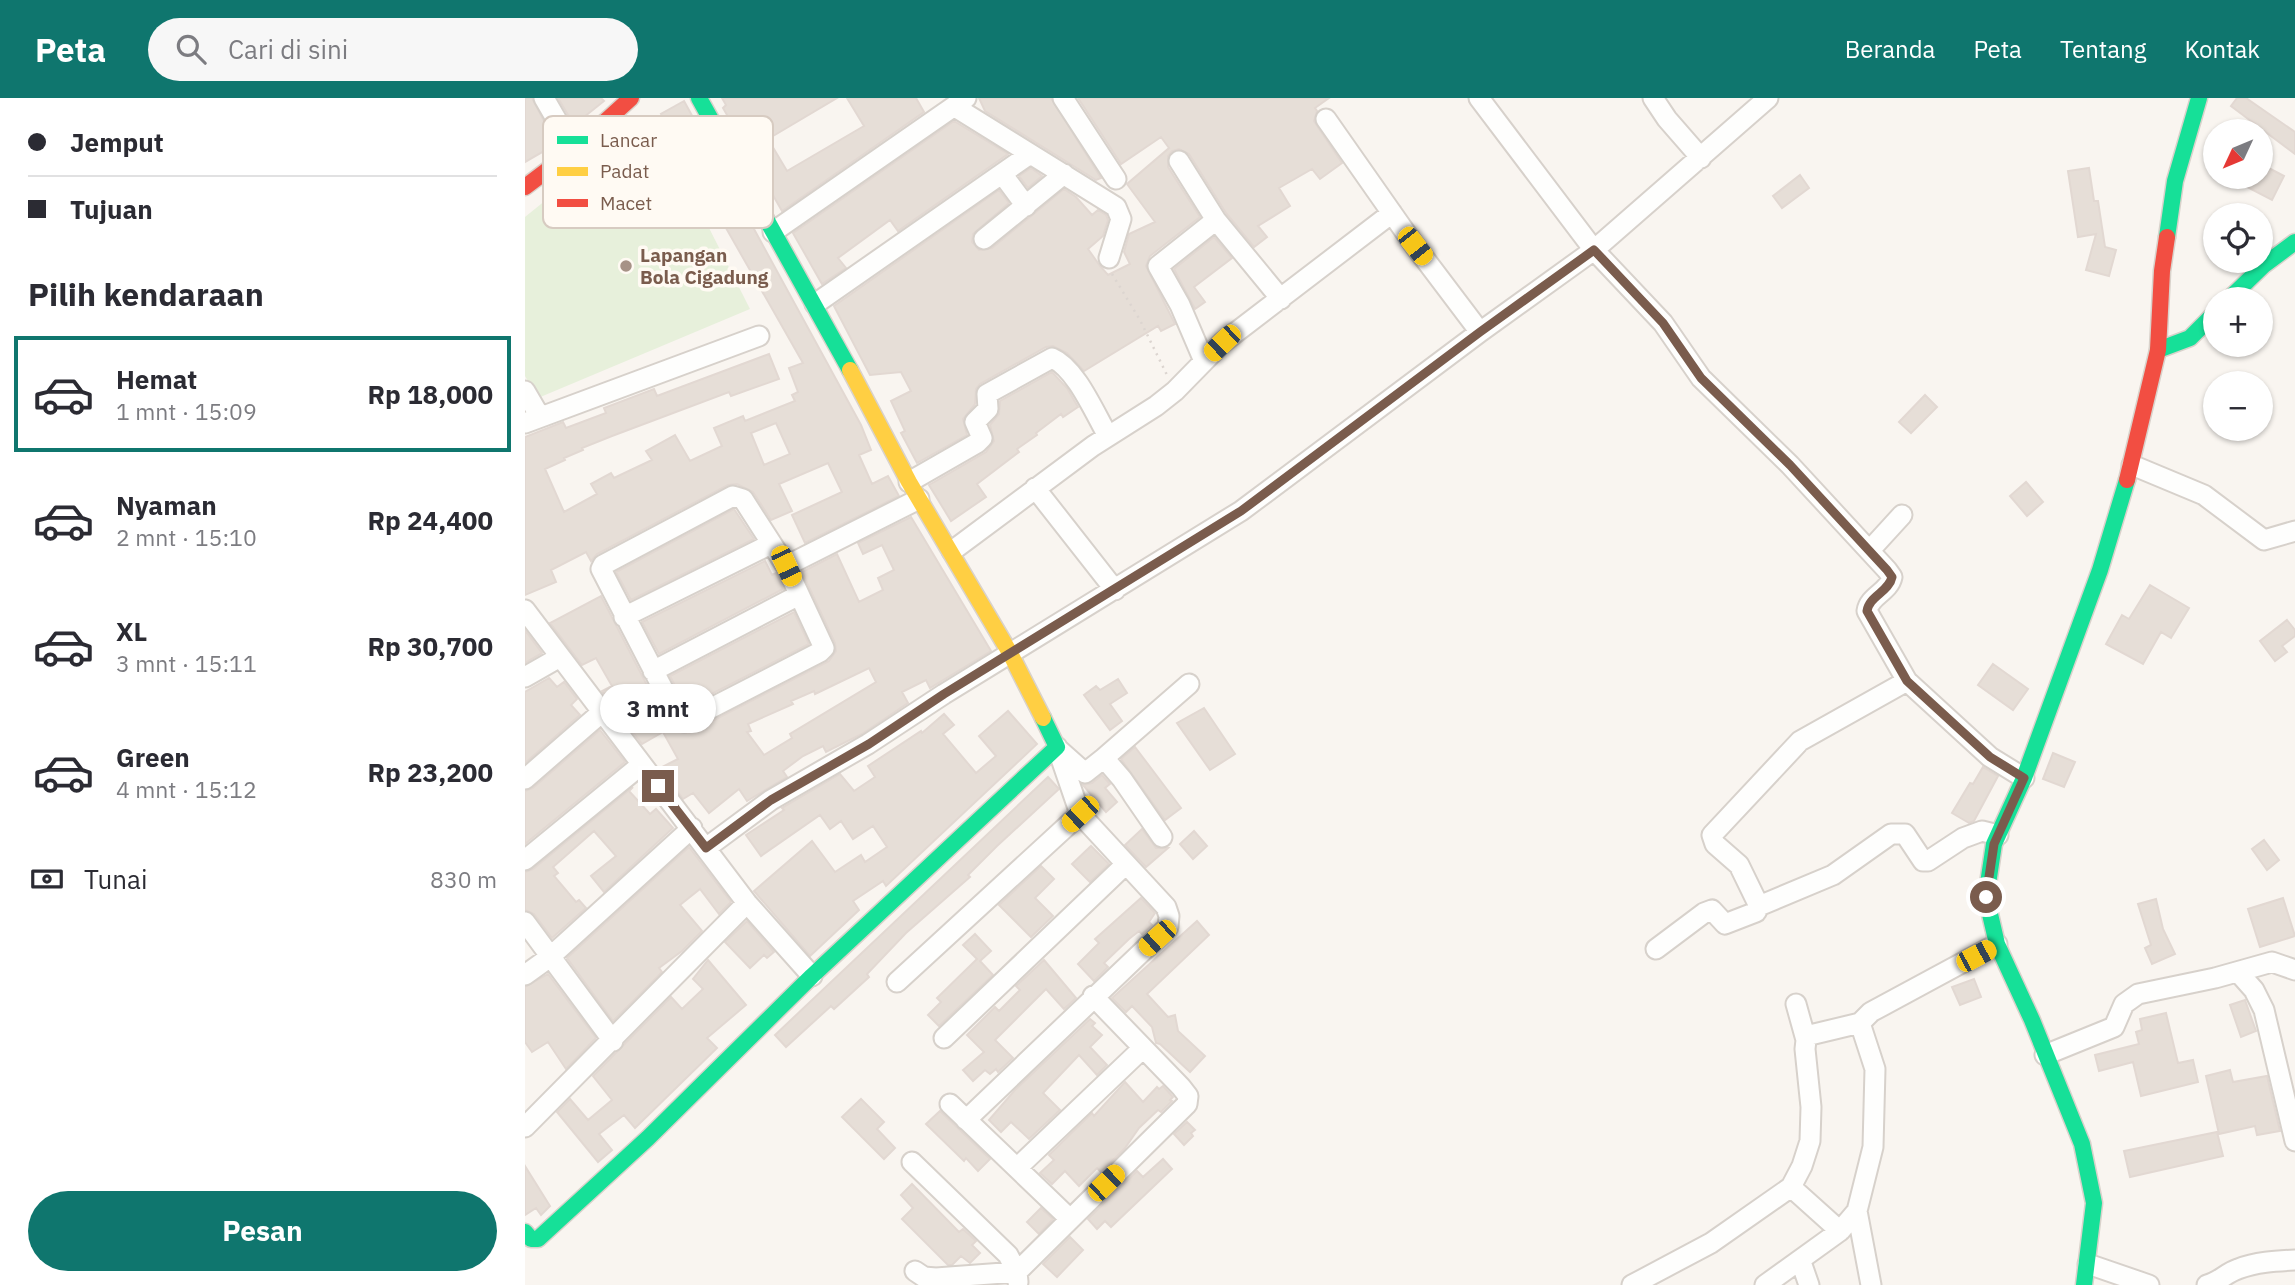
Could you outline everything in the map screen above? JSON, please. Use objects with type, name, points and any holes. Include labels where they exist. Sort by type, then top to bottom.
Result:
[{"type":"street","points":[[544,98],[554,116]]},
{"type":"street","points":[[611,116],[631,98]]},
{"type":"street","points":[[699,98],[709,116]]},
{"type":"street","points":[[1063,98],[1116,179]]},
{"type":"street","points":[[1479,98],[1594,250],[1663,323],[1701,378],[1870,550],[1892,577],[1891,583],[1868,604],[1867,611],[1907,681],[1990,757],[2024,778]]},
{"type":"street","points":[[1653,98],[1701,158]]},
{"type":"street","points":[[706,848],[771,800],[869,744],[1010,653],[1241,511],[1594,250],[1768,98]]},
{"type":"street","points":[[2084,1285],[2094,1203],[2082,1144],[1997,944],[1986,897],[1994,844],[2024,778],[2100,570],[2164,348],[2162,271],[2175,181],[2199,98]]},
{"type":"street","points":[[773,232],[961,102],[1030,154],[1110,203],[1121,219],[1109,258]]},
{"type":"street","points":[[1326,119],[1480,332]]},
{"type":"street","points":[[815,304],[1030,154]]},
{"type":"street","points":[[1179,161],[1216,220],[1281,299]]},
{"type":"street","points":[[525,187],[543,173]]},
{"type":"street","points":[[1003,174],[1026,206]]},
{"type":"street","points":[[984,239],[1064,174]]},
{"type":"street","points":[[951,551],[1035,488],[1175,391],[1222,343],[1392,213]]},
{"type":"street","points":[[1204,361],[1180,305],[1158,266],[1216,220]]},
{"type":"street","points":[[771,228],[815,304],[914,490],[1010,653],[1057,747],[1080,814],[1166,906],[1169,916],[1168,927],[1093,996],[967,1120]]},
{"type":"street","points":[[2241,287],[2264,265],[2295,243]]},
{"type":"street","points":[[2164,348],[2190,338],[2203,325]]},
{"type":"street","points":[[525,391],[532,419],[759,336]]},
{"type":"street","points":[[786,566],[914,490],[977,443],[982,438],[975,422],[988,408],[988,394],[1052,358],[1062,362],[1072,375],[1108,436]]},
{"type":"street","points":[[2132,465],[2204,495],[2264,540],[2295,531]]},
{"type":"street","points":[[1035,488],[1115,590]]},
{"type":"street","points":[[733,496],[743,499],[771,544],[786,566],[823,650],[688,722],[678,718],[601,573],[603,565],[733,496]]},
{"type":"street","points":[[1870,550],[1902,515]]},
{"type":"street","points":[[624,617],[771,544]]},
{"type":"street","points":[[653,671],[799,595]]},
{"type":"street","points":[[525,610],[747,903],[812,976]]},
{"type":"street","points":[[525,677],[561,657]]},
{"type":"street","points":[[1759,906],[1739,865],[1715,844],[1712,835],[1800,741],[1907,681]]},
{"type":"street","points":[[1057,747],[1086,773],[1189,684]]},
{"type":"street","points":[[525,779],[601,713]]},
{"type":"street","points":[[525,1232],[531,1238],[538,1239],[647,1138],[812,976],[1057,747]]},
{"type":"street","points":[[1104,758],[1162,837]]},
{"type":"street","points":[[525,860],[641,765]]},
{"type":"street","points":[[897,982],[1080,814]]},
{"type":"street","points":[[525,975],[550,957],[692,828]]},
{"type":"street","points":[[1656,949],[1703,913],[1711,911],[1725,924],[1756,912],[1759,906],[1833,874],[1891,834],[1905,834],[1923,861],[1928,861],[1963,838],[1982,831],[1998,835]]},
{"type":"street","points":[[944,1038],[1125,865]]},
{"type":"street","points":[[525,1127],[747,903]]},
{"type":"street","points":[[525,922],[613,1041]]},
{"type":"street","points":[[1806,1041],[1816,1032],[1860,1023],[1871,1013],[1997,944]]},
{"type":"street","points":[[2045,1055],[2114,1027],[2124,1003],[2138,994],[2266,965],[2295,970]]},
{"type":"street","points":[[2238,972],[2254,990],[2264,1010],[2295,1141]]},
{"type":"street","points":[[915,1271],[924,1277],[936,1278],[1018,1279],[1070,1219],[1187,1104],[1188,1096],[1181,1087],[1093,996]]},
{"type":"street","points":[[1632,1285],[1711,1243],[1791,1187],[1802,1166],[1810,1141],[1811,1107],[1806,1041],[1796,1004]]},
{"type":"street","points":[[1860,1023],[1875,1069],[1873,1147],[1857,1211],[1871,1285]]},
{"type":"street","points":[[1017,1168],[1143,1048]]},
{"type":"street","points":[[950,1104],[1070,1219]]},
{"type":"street","points":[[912,1162],[1008,1255],[1018,1279]]},
{"type":"street","points":[[1791,1187],[1840,1231]]},
{"type":"street","points":[[1765,1285],[1801,1262],[1840,1231],[1857,1211]]},
{"type":"street","points":[[2207,1285],[2217,1283],[2236,1269],[2269,1261],[2295,1260]]},
{"type":"street","points":[[1801,1262],[1809,1285]]},
{"type":"street","points":[[2088,1264],[2149,1285]]},
{"type":"path","points":[[1109,258],[1112,277],[1140,320],[1175,391]]},
{"type":"green space","name":"Lapangan Bola Cigadung","points":[[543,202],[543,228],[709,228],[750,309],[538,398],[525,376],[525,217]]},
{"type":"building","points":[[525,98],[532,98],[543,119],[543,152],[525,162]]},
{"type":"building","points":[[558,98],[601,98],[604,101],[585,116],[569,116]]},
{"type":"building","points":[[722,98],[837,98],[773,136],[773,116],[728,116],[723,108],[726,105]]},
{"type":"building","points":[[847,98],[916,98],[924,112],[782,211],[773,195],[773,147],[787,171],[864,126]]},
{"type":"building","points":[[979,98],[1051,98],[1101,178],[1096,180],[985,111]]},
{"type":"building","points":[[1078,98],[1329,98],[1315,108],[1317,111],[1314,121],[1342,163],[1320,179],[1312,169],[1279,188],[1290,206],[1258,226],[1267,237],[1254,247],[1226,213],[1189,154],[1179,149],[1172,151],[1168,156],[1168,167],[1200,217],[1150,256],[1146,266],[1175,324],[1161,331],[1158,326],[1084,371],[1067,353],[1053,346],[1046,347],[980,384],[976,389],[975,404],[963,419],[967,435],[917,463],[901,433],[905,431],[891,401],[911,391],[901,372],[870,375],[834,306],[999,190],[1009,203],[973,234],[972,242],[979,250],[992,248],[1064,189],[1076,197],[1092,215],[1098,210],[1106,215],[1108,220],[1103,236],[1088,249],[1100,266],[1108,275],[1130,264],[1124,252],[1129,234],[1155,222],[1127,184],[1169,148],[1161,137],[1121,164]]},
{"type":"building","points":[[2237,98],[2246,98],[2295,132],[2295,154],[2273,138],[2273,119],[2248,119],[2231,106]]},
{"type":"building","points":[[684,101],[692,116],[661,114]]},
{"type":"building","points":[[954,121],[1008,154],[898,231],[890,220],[838,258],[846,268],[822,284],[793,233]]},
{"type":"building","points":[[1031,168],[1042,176],[1028,188],[1019,176]]},
{"type":"building","points":[[2089,168],[2094,201],[2098,201],[2105,247],[2116,250],[2109,276],[2086,270],[2096,234],[2078,237],[2068,171]]},
{"type":"building","points":[[2273,170],[2284,176],[2272,200],[2251,189],[2273,189]]},
{"type":"building","points":[[1800,175],[1809,188],[1782,208],[1773,196]]},
{"type":"building","points":[[726,228],[753,228],[861,425],[871,450],[859,455],[872,484],[888,476],[899,496],[805,543],[792,515],[842,492],[828,463],[779,484],[792,511],[771,520],[753,492],[737,484],[728,485],[597,554],[591,561],[586,552],[551,570],[556,582],[525,595],[525,437],[563,422],[566,428],[606,413],[604,408],[654,389],[657,396],[769,354],[779,379],[731,396],[729,392],[612,436],[582,448],[583,450],[545,469],[564,512],[597,494],[591,484],[611,473],[614,478],[652,460],[646,451],[675,435],[690,461],[722,446],[714,428],[743,416],[745,421],[795,401],[792,395],[798,392],[789,368],[803,363]],"holes":[[[776,423],[790,454],[764,465],[751,433]]]},
{"type":"building","points":[[1214,237],[1232,258],[1194,287],[1205,302],[1195,309],[1174,269]]},
{"type":"building","points":[[1052,372],[1067,388],[1078,407],[1063,417],[1061,414],[1036,433],[1037,435],[1017,449],[1019,452],[977,484],[986,497],[951,521],[929,485],[986,452],[994,441],[990,425],[999,414],[1000,401]]},
{"type":"building","points":[[1925,395],[1937,407],[1911,433],[1899,422]]},
{"type":"building","points":[[2026,482],[2043,502],[2027,516],[2010,496]]},
{"type":"building","points":[[734,509],[754,539],[631,600],[616,572]]},
{"type":"building","points":[[911,517],[991,651],[930,688],[926,680],[902,692],[908,703],[862,734],[826,752],[823,746],[803,756],[783,771],[787,777],[747,801],[739,789],[709,813],[693,793],[683,799],[660,768],[678,759],[663,732],[642,744],[602,691],[612,686],[596,658],[582,665],[550,623],[601,596],[667,724],[678,732],[689,733],[829,661],[836,651],[835,643],[802,572],[837,554],[859,602],[883,590],[878,578],[894,570],[882,545],[863,554],[858,543]],"holes":[[[869,668],[876,682],[790,734],[792,738],[764,755],[747,732],[751,731],[748,724],[793,704],[791,701],[814,691],[815,694]]]},
{"type":"building","points":[[765,561],[772,575],[776,573],[783,589],[659,654],[642,622]]},
{"type":"building","points":[[2150,585],[2189,608],[2171,638],[2161,632],[2143,664],[2106,644],[2122,615],[2129,619]]},
{"type":"building","points":[[794,612],[809,644],[686,707],[670,676]]},
{"type":"building","points":[[2287,620],[2295,630],[2295,636],[2282,646],[2287,652],[2275,661],[2260,641]]},
{"type":"building","points":[[525,630],[542,653],[525,663]]},
{"type":"building","points":[[1993,664],[2028,689],[2013,710],[1978,685]]},
{"type":"building","points":[[549,678],[557,687],[564,682],[577,699],[571,705],[580,715],[525,763],[525,692]]},
{"type":"building","points":[[1118,679],[1127,693],[1110,704],[1122,721],[1110,730],[1084,695],[1096,686],[1100,690]]},
{"type":"building","points":[[1204,708],[1235,754],[1210,770],[1177,723]]},
{"type":"building","points":[[1008,711],[1037,744],[886,886],[883,881],[853,901],[859,910],[810,956],[754,891],[812,841],[835,872],[861,855],[865,862],[887,847],[873,826],[853,839],[841,821],[830,829],[820,815],[761,856],[746,835],[784,810],[782,808],[840,774],[854,791],[875,777],[868,766],[921,731],[922,733],[944,714],[954,725],[943,734],[976,773],[996,756],[979,736]]},
{"type":"building","points":[[600,730],[625,762],[525,844],[525,791],[533,788]]},
{"type":"building","points":[[1135,747],[1181,808],[1165,820],[1121,759]]},
{"type":"building","points":[[2053,753],[2075,762],[2064,787],[2043,779]]},
{"type":"building","points":[[1983,767],[1998,776],[1974,821],[1969,823],[1952,813]]},
{"type":"building","points":[[1102,775],[1110,784],[1105,788],[1117,802],[1106,812],[1083,785],[1092,783]]},
{"type":"building","points":[[1048,777],[1059,789],[997,846],[968,875],[970,877],[906,933],[867,974],[869,977],[834,1009],[831,1006],[786,1047],[775,1035]]},
{"type":"building","points":[[633,787],[629,791],[650,814],[656,809],[673,828],[604,892],[591,876],[616,856],[594,831],[553,867],[558,873],[554,876],[576,902],[579,900],[586,908],[552,938],[534,914],[525,910],[525,872],[533,869]]},
{"type":"building","points":[[1142,829],[1156,848],[1168,848],[1146,867],[1125,845]]},
{"type":"building","points":[[1194,831],[1207,846],[1193,859],[1180,844]]},
{"type":"building","points":[[2264,840],[2279,860],[2267,870],[2252,849]]},
{"type":"building","points":[[1091,846],[1109,864],[1090,882],[1072,864]]},
{"type":"building","points":[[689,847],[731,902],[719,914],[700,889],[680,905],[702,931],[682,951],[659,968],[662,972],[613,1021],[567,958]]},
{"type":"building","points":[[1041,866],[1054,879],[1035,898],[1053,916],[1031,937],[999,905]]},
{"type":"building","points":[[1141,898],[1155,913],[1149,922],[1152,925],[1142,934],[1139,931],[1104,963],[1108,967],[1094,981],[1078,964],[1099,943],[1095,939]]},
{"type":"building","points":[[2283,898],[2295,936],[2260,947],[2248,909]]},
{"type":"building","points":[[2156,899],[2163,929],[2175,954],[2152,964],[2145,948],[2151,945],[2138,904]]},
{"type":"building","points":[[747,921],[774,952],[767,958],[764,955],[750,968],[725,942]]},
{"type":"building","points":[[1197,921],[1209,935],[1147,994],[1168,1017],[1175,1015],[1178,1031],[1205,1056],[1190,1072],[1156,1043],[1152,1027],[1132,1006],[1126,1012],[1112,998]]},
{"type":"building","points":[[975,934],[991,951],[980,961],[993,975],[939,1026],[928,1015],[941,1002],[937,998],[977,959],[963,945]]},
{"type":"building","points":[[708,960],[746,1005],[707,1038],[717,1048],[635,1128],[624,1115],[599,1134],[612,1150],[598,1162],[557,1112],[570,1099],[588,1120],[612,1100],[593,1076],[671,997],[682,1009],[703,989],[693,979]]},
{"type":"building","points":[[1044,960],[1076,998],[1064,1009],[1046,989],[995,1040],[1013,1058],[998,1072],[996,1069],[990,1074],[985,1070],[973,1081],[963,1070],[984,1052],[967,1035],[995,1007],[999,1011],[1020,990],[1016,986]]},
{"type":"building","points":[[548,974],[596,1038],[566,1069],[548,1042],[532,1052],[525,1042],[525,987]]},
{"type":"building","points":[[1974,979],[1981,997],[1960,1005],[1952,987]]},
{"type":"building","points":[[2245,1000],[2256,1031],[2241,1037],[2230,1005]]},
{"type":"building","points":[[2166,1013],[2178,1063],[2193,1060],[2198,1082],[2141,1096],[2133,1062],[2099,1071],[2095,1055],[2139,1044],[2136,1032],[2142,1030],[2140,1019]]},
{"type":"building","points":[[1090,1019],[1095,1023],[1092,1026],[1102,1035],[1090,1047],[1107,1065],[1097,1075],[1079,1055],[1043,1093],[1060,1110],[1029,1139],[1011,1122],[1001,1132],[989,1120],[1015,1090]]},
{"type":"building","points":[[2230,1070],[2233,1082],[2267,1076],[2280,1131],[2257,1135],[2255,1126],[2219,1134],[2206,1076]]},
{"type":"building","points":[[1125,1082],[1143,1102],[1157,1087],[1159,1089],[1163,1086],[1173,1097],[1170,1100],[1172,1101],[1139,1128],[1125,1148],[1101,1172],[1097,1168],[1079,1186],[1065,1171],[1052,1184],[1040,1173],[1054,1160],[1049,1155],[1092,1113],[1094,1116]]},
{"type":"building","points":[[861,1099],[884,1122],[877,1129],[895,1148],[884,1159],[842,1117]]},
{"type":"building","points":[[940,1111],[990,1159],[978,1171],[926,1124]]},
{"type":"building","points":[[1187,1122],[1195,1130],[1184,1145],[1174,1134]]},
{"type":"building","points":[[2217,1132],[2223,1156],[2130,1177],[2124,1151]]},
{"type":"building","points":[[1163,1159],[1172,1169],[1111,1227],[1105,1221],[1097,1229],[1088,1219],[1137,1171],[1143,1177]]},
{"type":"building","points":[[525,1166],[550,1206],[541,1215],[536,1208],[525,1215]]},
{"type":"building","points":[[912,1184],[959,1232],[963,1229],[976,1241],[972,1245],[980,1253],[970,1263],[961,1256],[952,1265],[948,1265],[902,1219],[913,1208],[901,1195]]},
{"type":"building","points":[[1041,1208],[1053,1219],[1039,1234],[1027,1222]]},
{"type":"building","points":[[1070,1237],[1083,1250],[1057,1277],[1043,1264]]},
{"type":"traffic: fast","points":[[699,98],[709,116]]},
{"type":"traffic: fast","points":[[2167,237],[2175,181],[2199,98]]},
{"type":"traffic: fast","points":[[771,228],[850,370]]},
{"type":"traffic: fast","points":[[2241,287],[2264,265],[2295,242]]},
{"type":"traffic: fast","points":[[2158,350],[2190,338],[2203,325]]},
{"type":"traffic: fast","points":[[2084,1285],[2094,1203],[2082,1144],[2032,1020],[1997,944],[1986,897],[1994,844],[2024,778],[2100,570],[2127,480]]},
{"type":"traffic: fast","points":[[525,1232],[531,1239],[538,1239],[648,1138],[812,976],[1057,747],[1043,718]]},
{"type":"traffic: slow","points":[[850,370],[909,482],[1010,653],[1043,718]]},
{"type":"traffic: jam","points":[[611,116],[631,98]]},
{"type":"traffic: jam","points":[[525,187],[543,173]]},
{"type":"traffic: jam","points":[[2127,480],[2158,350],[2162,271],[2167,237]]},
{"type":"place","name":"Lapangan Bola Cigadung","points":[[626,266]]},
{"type":"route","points":[[658,786],[706,848],[771,800],[869,744],[944,694],[1241,511],[1594,250],[1663,323],[1701,378],[1790,465],[1887,570],[1892,577],[1891,583],[1868,604],[1867,611],[1907,681],[1990,757],[2024,778],[1994,844],[1986,897]]}]
